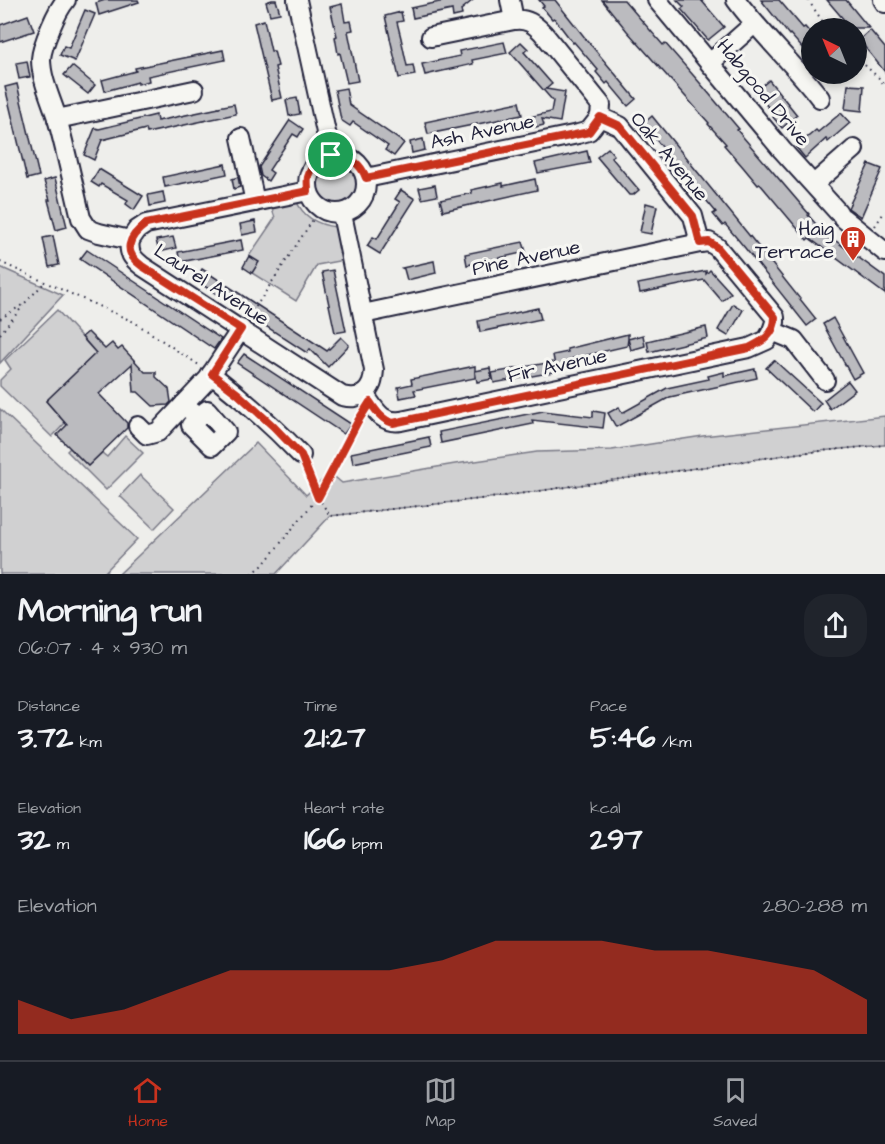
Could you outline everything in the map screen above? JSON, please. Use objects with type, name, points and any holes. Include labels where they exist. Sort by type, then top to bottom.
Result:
[{"type":"street","name":"Laurel Avenue","points":[[66,0],[45,42],[41,62],[81,218],[88,229],[130,240],[129,248],[134,260],[342,396],[364,398]]},
{"type":"street","points":[[297,0],[331,155]]},
{"type":"street","points":[[431,38],[514,20],[510,0]]},
{"type":"street","name":"Habgood Drive","points":[[657,0],[782,150],[840,215],[885,252]]},
{"type":"street","points":[[736,0],[754,24],[820,98]]},
{"type":"street","name":"Oak Avenue","points":[[514,20],[522,19],[534,24],[543,33],[601,105],[600,117],[620,126],[693,216],[700,243]]},
{"type":"street","points":[[710,63],[754,24]]},
{"type":"street","points":[[57,119],[194,90]]},
{"type":"street","name":"Ash Avenue","points":[[366,178],[589,132],[600,117]]},
{"type":"street","points":[[241,138],[255,202]]},
{"type":"street","points":[[814,184],[854,149]]},
{"type":"street","points":[[331,155],[341,155],[358,163],[366,178],[362,201],[353,209],[342,214],[331,214],[320,209],[312,201],[308,191],[307,179],[311,169],[319,160],[331,155]]},
{"type":"street","points":[[130,240],[137,230],[146,224],[308,191]]},
{"type":"street","points":[[342,214],[374,370],[374,381],[364,398]]},
{"type":"street","points":[[700,243],[709,242],[717,247],[775,317],[772,331],[794,340],[825,380]]},
{"type":"street","name":"Pine Avenue","points":[[363,314],[700,243]]},
{"type":"street","points":[[138,426],[147,435],[158,432],[212,374],[241,329]]},
{"type":"street","name":"Fir Avenue","points":[[364,398],[380,415],[393,423],[749,348],[766,340],[772,331]]},
{"type":"street","points":[[212,374],[238,394],[301,455]]},
{"type":"street","points":[[184,404],[198,418]]},
{"type":"path","points":[[808,0],[820,18]]},
{"type":"path","points":[[867,67],[885,87]]},
{"type":"path","points":[[241,329],[320,209]]},
{"type":"path","points":[[0,262],[134,322],[212,374]]},
{"type":"path","points":[[0,334],[45,282]]},
{"type":"path","points":[[0,319],[25,303]]},
{"type":"path","points":[[252,574],[262,566],[318,498],[358,421],[364,398]]},
{"type":"path","points":[[301,455],[318,498],[330,516],[498,496],[799,453],[885,445]]},
{"type":"shaded area","points":[[336,161],[349,166],[357,174],[359,183],[357,192],[351,201],[343,206],[332,207],[321,203],[316,198],[312,181],[313,177],[319,180],[322,176],[317,172],[321,166]]},
{"type":"shaded area","points":[[296,200],[312,219],[336,227],[344,260],[317,265],[296,301],[252,273],[258,262],[249,256],[275,218],[271,206]]},
{"type":"shaded area","points":[[0,267],[63,295],[0,363]]},
{"type":"shaded area","points":[[57,310],[96,353],[46,401],[65,423],[52,437],[0,386],[0,380],[11,369],[5,360]]},
{"type":"shaded area","points":[[0,409],[137,539],[103,574],[0,574]]},
{"type":"shaded area","points":[[885,416],[885,445],[799,453],[498,497],[330,516],[276,574],[119,574],[256,443],[306,495],[330,473],[342,483],[537,452],[612,450],[703,436]]},
{"type":"shaded area","points":[[125,436],[143,453],[106,490],[67,451],[70,448],[88,466],[102,453],[107,457]]},
{"type":"shaded area","points":[[140,475],[174,508],[154,529],[120,496]]},
{"type":"building","points":[[105,0],[138,0],[139,2],[99,15],[96,3]]},
{"type":"building","points":[[276,0],[280,13],[270,15],[266,2]]},
{"type":"building","points":[[449,0],[473,0],[461,10],[462,15],[453,17],[452,10],[413,18],[411,8]]},
{"type":"building","points":[[539,0],[555,0],[636,99],[628,106],[608,82],[606,84],[596,72],[598,70],[554,18],[552,19]]},
{"type":"building","points":[[602,0],[624,0],[700,83],[828,238],[829,236],[885,277],[885,294],[809,238],[807,240]]},
{"type":"building","points":[[677,0],[701,0],[724,27],[708,40],[681,9],[684,7]]},
{"type":"building","points":[[761,0],[779,0],[801,26],[801,46]]},
{"type":"building","points":[[827,0],[846,0],[861,18],[842,18]]},
{"type":"building","points":[[342,4],[345,22],[351,21],[353,30],[348,31],[358,81],[347,83],[340,53],[338,54],[335,37],[337,36],[330,7]]},
{"type":"building","points":[[85,10],[95,14],[75,61],[60,55],[64,46],[69,48]]},
{"type":"building","points":[[401,12],[403,21],[397,22],[407,66],[413,65],[415,75],[399,78],[385,16]]},
{"type":"building","points":[[28,15],[34,31],[0,42],[0,25]]},
{"type":"building","points":[[264,20],[271,51],[274,51],[278,66],[275,67],[282,98],[272,100],[254,23]]},
{"type":"building","points":[[870,30],[885,48],[885,72],[867,50],[867,33]]},
{"type":"building","points":[[504,42],[507,53],[472,60],[473,64],[425,75],[422,64],[460,56],[459,51]]},
{"type":"building","points":[[521,42],[528,49],[524,52],[552,84],[546,89],[565,92],[560,122],[542,119],[544,125],[527,129],[525,118],[551,112],[553,101],[510,52]]},
{"type":"building","points":[[223,50],[225,60],[148,76],[149,81],[105,91],[102,80],[136,71],[135,68]]},
{"type":"building","points":[[27,61],[30,77],[19,79],[16,63]]},
{"type":"building","points":[[72,66],[95,85],[88,94],[64,75]]},
{"type":"building","points":[[769,80],[797,115],[782,128],[773,117],[775,115],[755,92]]},
{"type":"building","points":[[17,84],[39,176],[27,179],[5,87]]},
{"type":"building","points":[[848,85],[864,86],[862,111],[845,109]]},
{"type":"building","points":[[346,88],[349,105],[404,143],[394,156],[385,150],[388,146],[353,122],[350,126],[341,120],[335,90]]},
{"type":"building","points":[[297,98],[300,114],[289,116],[286,100]]},
{"type":"building","points":[[519,102],[522,115],[428,134],[425,122]]},
{"type":"building","points":[[234,104],[236,114],[147,133],[146,129],[102,140],[94,160],[84,155],[95,128],[99,129],[156,115],[157,121]]},
{"type":"building","points":[[841,113],[850,123],[828,142],[826,139],[805,158],[796,147]]},
{"type":"building","points":[[652,116],[816,319],[807,326],[725,224],[723,226],[713,214],[716,212],[643,124]]},
{"type":"building","points":[[290,120],[303,129],[298,137],[293,134],[269,170],[273,173],[268,181],[261,176],[259,167]]},
{"type":"building","points":[[423,139],[425,150],[412,153],[410,142]]},
{"type":"building","points":[[608,148],[614,155],[611,157],[639,190],[633,195],[629,195],[597,157]]},
{"type":"building","points":[[587,151],[590,163],[538,173],[535,163]]},
{"type":"building","points":[[225,164],[227,174],[165,187],[163,177]]},
{"type":"building","points":[[869,164],[882,169],[861,217],[848,208]]},
{"type":"building","points":[[99,169],[143,196],[134,210],[126,204],[128,200],[101,184],[99,187],[91,182]]},
{"type":"building","points":[[238,177],[240,187],[234,189],[232,179]]},
{"type":"building","points":[[55,178],[67,227],[56,230],[44,181]]},
{"type":"building","points":[[535,179],[537,190],[443,211],[440,200],[472,193],[471,190]]},
{"type":"building","points":[[435,185],[437,196],[422,199],[419,188]]},
{"type":"building","points":[[401,190],[415,199],[380,254],[367,246],[373,237],[377,239],[400,202],[395,199]]},
{"type":"building","points":[[163,192],[165,203],[150,206],[148,195]]},
{"type":"building","points":[[646,203],[657,206],[651,234],[640,232]]},
{"type":"building","points":[[255,221],[257,232],[242,235],[240,224]]},
{"type":"building","points":[[53,236],[59,265],[49,267],[43,238]]},
{"type":"building","points":[[173,237],[176,248],[159,252],[156,240]]},
{"type":"building","points":[[241,240],[243,250],[180,262],[178,252]]},
{"type":"building","points":[[523,242],[526,252],[467,265],[465,254]]},
{"type":"building","points":[[87,250],[221,339],[214,349],[80,259]]},
{"type":"building","points":[[249,256],[259,262],[252,273],[243,267]]},
{"type":"building","points":[[434,261],[436,273],[407,280],[402,268]]},
{"type":"building","points":[[202,269],[327,351],[341,337],[349,345],[328,367],[310,349],[307,353],[195,280]]},
{"type":"building","points":[[333,270],[346,331],[335,333],[322,272]]},
{"type":"building","points":[[710,270],[731,293],[722,301],[704,280],[640,293],[638,284],[706,271],[706,274]]},
{"type":"building","points":[[733,304],[743,310],[728,336],[718,330]]},
{"type":"building","points":[[538,308],[541,319],[480,332],[478,321]]},
{"type":"building","points":[[833,318],[863,373],[853,379],[823,324]]},
{"type":"building","points":[[706,327],[708,338],[649,352],[647,341]]},
{"type":"building","points":[[88,332],[105,349],[112,343],[118,350],[122,347],[145,372],[156,372],[156,377],[169,389],[171,402],[168,405],[153,406],[138,392],[134,392],[132,364],[99,394],[127,423],[127,428],[88,466],[57,435],[67,425],[46,401],[96,353],[82,337]]},
{"type":"building","points":[[628,334],[627,346],[570,359],[571,363],[555,366],[553,355],[568,352],[567,349]]},
{"type":"building","points":[[643,335],[645,346],[631,350],[628,339]]},
{"type":"building","points":[[244,354],[351,424],[344,434],[237,363]]},
{"type":"building","points":[[774,360],[821,403],[813,412],[766,368]]},
{"type":"building","points":[[552,362],[554,372],[494,383],[492,373]]},
{"type":"building","points":[[475,366],[475,378],[414,390],[416,395],[400,398],[398,387],[412,384],[411,379]]},
{"type":"building","points":[[490,368],[492,379],[477,382],[475,371]]},
{"type":"building","points":[[755,369],[757,378],[670,397],[616,427],[608,413],[619,407],[622,413],[667,388],[709,379],[708,376],[724,372],[724,376]]},
{"type":"building","points":[[848,381],[855,390],[830,409],[824,400]]},
{"type":"building","points":[[543,411],[593,417],[593,411],[605,413],[603,428],[532,420],[533,424],[441,443],[439,432]]},
{"type":"building","points":[[429,437],[431,447],[353,463],[351,453]]},
{"type":"place","name":"Haig Terrace","points":[[853,262]]},
{"type":"route","points":[[600,117],[620,126],[693,216],[700,243],[709,242],[717,247],[775,317],[772,331],[766,340],[749,348],[393,423],[380,415],[370,402],[318,498],[301,455],[238,394],[212,374],[241,329],[142,266],[134,260],[129,248],[130,240],[137,230],[146,224],[308,191],[307,179],[311,169],[319,160],[331,155],[341,155],[358,163],[366,178],[589,132],[600,117]]}]
